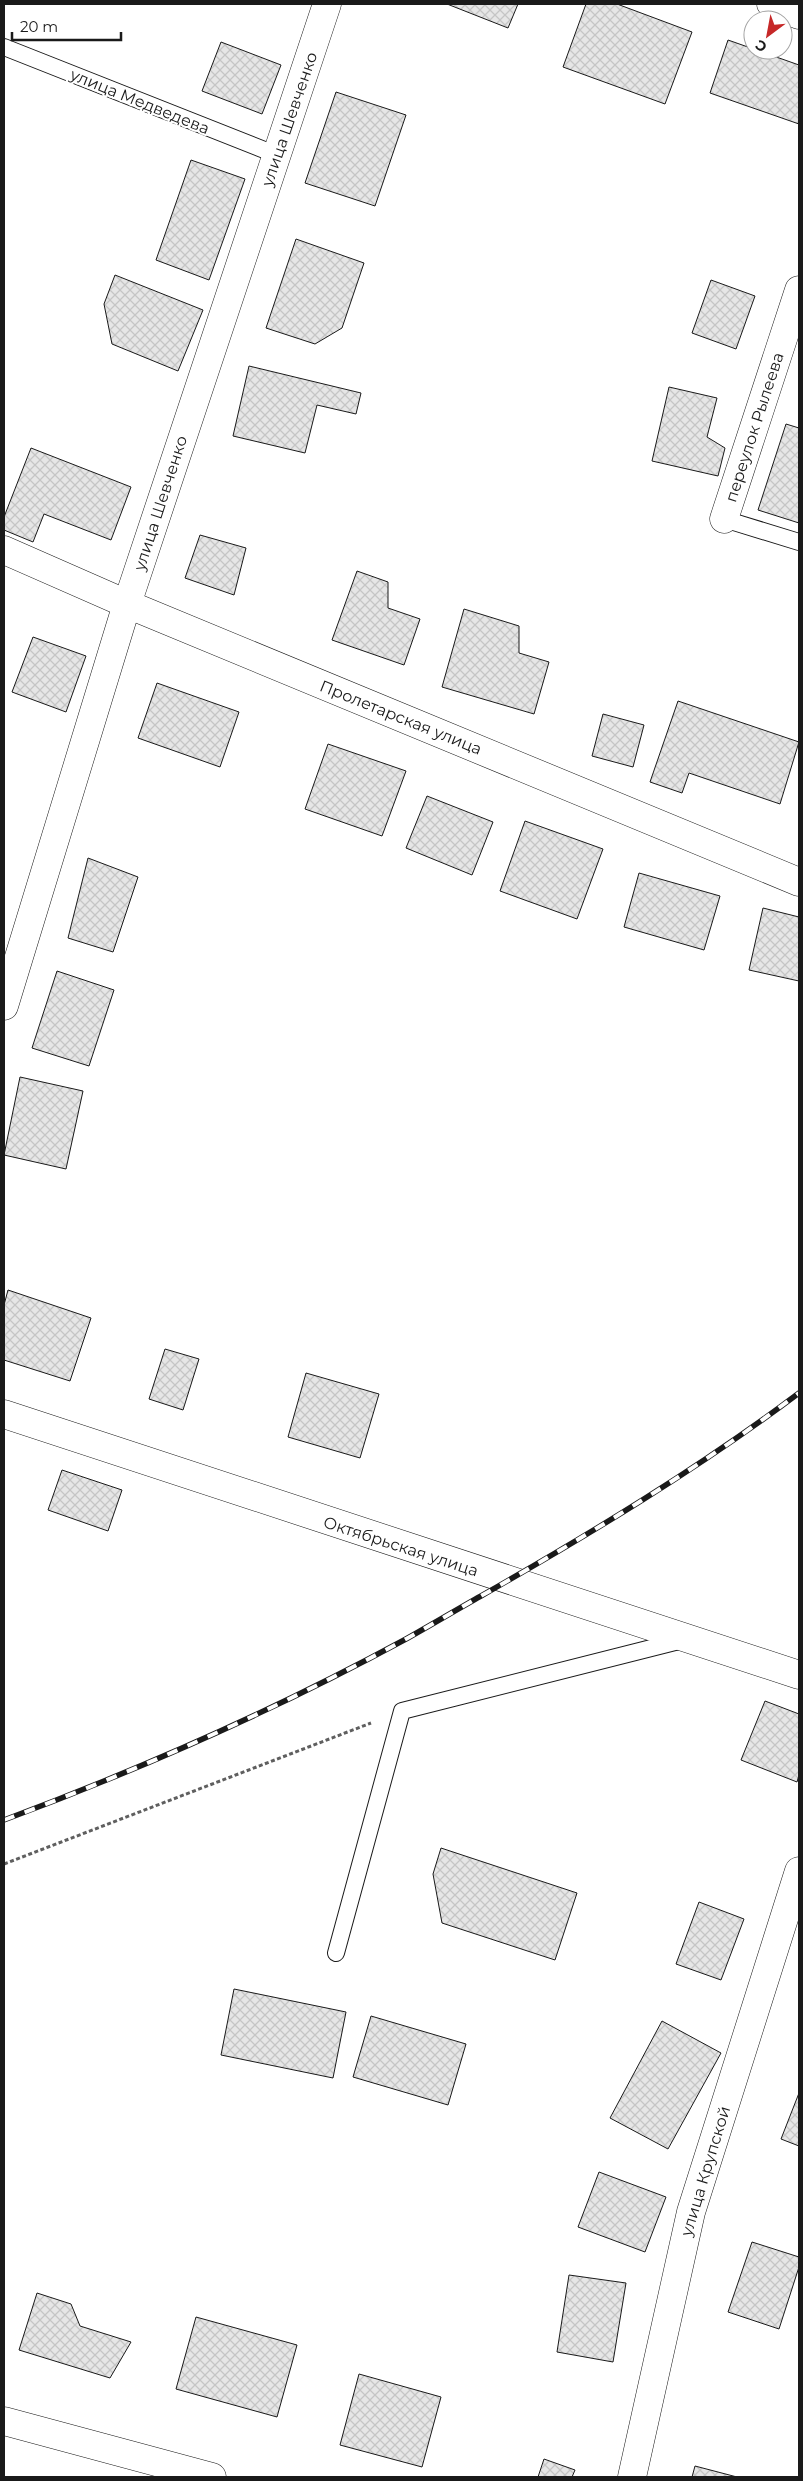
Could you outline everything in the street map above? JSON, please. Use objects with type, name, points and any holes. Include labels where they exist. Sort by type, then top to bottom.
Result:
[{"type":"street","name":"улица Шевченко","points":[[4,1006],[127,604],[327,4]]},
{"type":"street","points":[[771,4],[799,16]]},
{"type":"street","name":"переулок Рылеева","points":[[724,519],[799,290]]},
{"type":"street","name":"Пролетарская улица","points":[[4,550],[127,604],[799,882]]},
{"type":"street","name":"Октябрьская улица","points":[[4,1414],[799,1675]]},
{"type":"street","name":"улица Крупской","points":[[632,2477],[691,2212],[799,1871]]},
{"type":"street","points":[[4,2421],[161,2471],[212,2477]]},
{"type":"lane","name":"улица Медведева","points":[[4,46],[277,155]]},
{"type":"lane","name":"переулок Рылеева","points":[[724,519],[799,542]]},
{"type":"lane","points":[[336,1953],[402,1711],[686,1639]]},
{"type":"path","points":[[4,1864],[402,1711]]},
{"type":"building","points":[[447,4],[518,4],[508,28]]},
{"type":"building","points":[[586,4],[617,4],[692,32],[665,104],[563,67]]},
{"type":"building","points":[[728,40],[743,45],[743,60],[785,60],[799,65],[799,124],[710,93]]},
{"type":"building","points":[[221,42],[281,65],[262,114],[202,91]]},
{"type":"building","points":[[336,92],[406,115],[375,206],[305,183]]},
{"type":"building","points":[[191,160],[245,179],[209,280],[156,260]]},
{"type":"building","points":[[296,239],[364,263],[342,328],[315,344],[266,328]]},
{"type":"building","points":[[115,275],[203,310],[178,371],[112,344],[104,304]]},
{"type":"building","points":[[711,280],[755,296],[736,349],[692,333]]},
{"type":"building","points":[[249,366],[361,393],[356,414],[317,405],[305,453],[233,436]]},
{"type":"building","points":[[669,387],[717,398],[707,437],[725,448],[718,476],[652,461]]},
{"type":"building","points":[[786,424],[799,428],[799,523],[758,510]]},
{"type":"building","points":[[31,448],[131,487],[111,540],[44,514],[33,542],[4,530],[4,517]]},
{"type":"building","points":[[200,535],[246,548],[234,595],[185,578]]},
{"type":"building","points":[[357,571],[388,582],[388,608],[420,619],[404,665],[332,640]]},
{"type":"building","points":[[464,609],[519,626],[519,653],[549,662],[534,714],[442,687]]},
{"type":"building","points":[[33,637],[86,656],[66,712],[12,692]]},
{"type":"building","points":[[157,683],[239,712],[220,767],[138,738]]},
{"type":"building","points":[[678,701],[799,742],[780,804],[689,773],[682,793],[650,782]]},
{"type":"building","points":[[603,714],[644,725],[633,767],[592,756]]},
{"type":"building","points":[[328,744],[406,771],[382,836],[305,809]]},
{"type":"building","points":[[427,796],[493,822],[472,875],[406,848]]},
{"type":"building","points":[[525,821],[603,849],[577,919],[500,891]]},
{"type":"building","points":[[88,858],[138,877],[113,952],[68,938]]},
{"type":"building","points":[[639,873],[720,896],[704,950],[624,927]]},
{"type":"building","points":[[763,908],[799,917],[799,981],[749,970]]},
{"type":"building","points":[[57,971],[114,990],[89,1066],[32,1048]]},
{"type":"building","points":[[20,1077],[83,1091],[66,1169],[4,1155]]},
{"type":"building","points":[[8,1290],[91,1318],[70,1381],[4,1360],[4,1305]]},
{"type":"building","points":[[165,1349],[199,1359],[183,1410],[149,1399]]},
{"type":"building","points":[[306,1373],[379,1394],[360,1458],[288,1437]]},
{"type":"building","points":[[62,1470],[122,1490],[108,1531],[48,1510]]},
{"type":"building","points":[[765,1701],[799,1714],[799,1775],[797,1782],[741,1760]]},
{"type":"building","points":[[441,1848],[577,1893],[555,1960],[442,1923],[433,1874]]},
{"type":"building","points":[[699,1902],[744,1919],[721,1980],[676,1964]]},
{"type":"building","points":[[234,1989],[346,2012],[333,2078],[221,2055]]},
{"type":"building","points":[[371,2016],[466,2044],[448,2105],[353,2077]]},
{"type":"building","points":[[662,2021],[721,2053],[668,2149],[610,2118]]},
{"type":"building","points":[[799,2093],[799,2146],[781,2139]]},
{"type":"building","points":[[599,2172],[666,2197],[645,2252],[578,2227]]},
{"type":"building","points":[[752,2242],[799,2257],[799,2267],[779,2329],[728,2312]]},
{"type":"building","points":[[569,2275],[626,2283],[613,2362],[557,2352]]},
{"type":"building","points":[[37,2293],[71,2304],[80,2326],[131,2342],[110,2378],[19,2350]]},
{"type":"building","points":[[196,2317],[297,2345],[277,2417],[176,2389]]},
{"type":"building","points":[[359,2374],[441,2397],[422,2467],[340,2445]]},
{"type":"building","points":[[544,2459],[575,2470],[572,2477],[538,2477]]},
{"type":"building","points":[[695,2466],[737,2477],[692,2477]]},
{"type":"railway","points":[[4,1820],[208,1737],[308,1690],[406,1639],[563,1549],[683,1474],[799,1393]]}]
